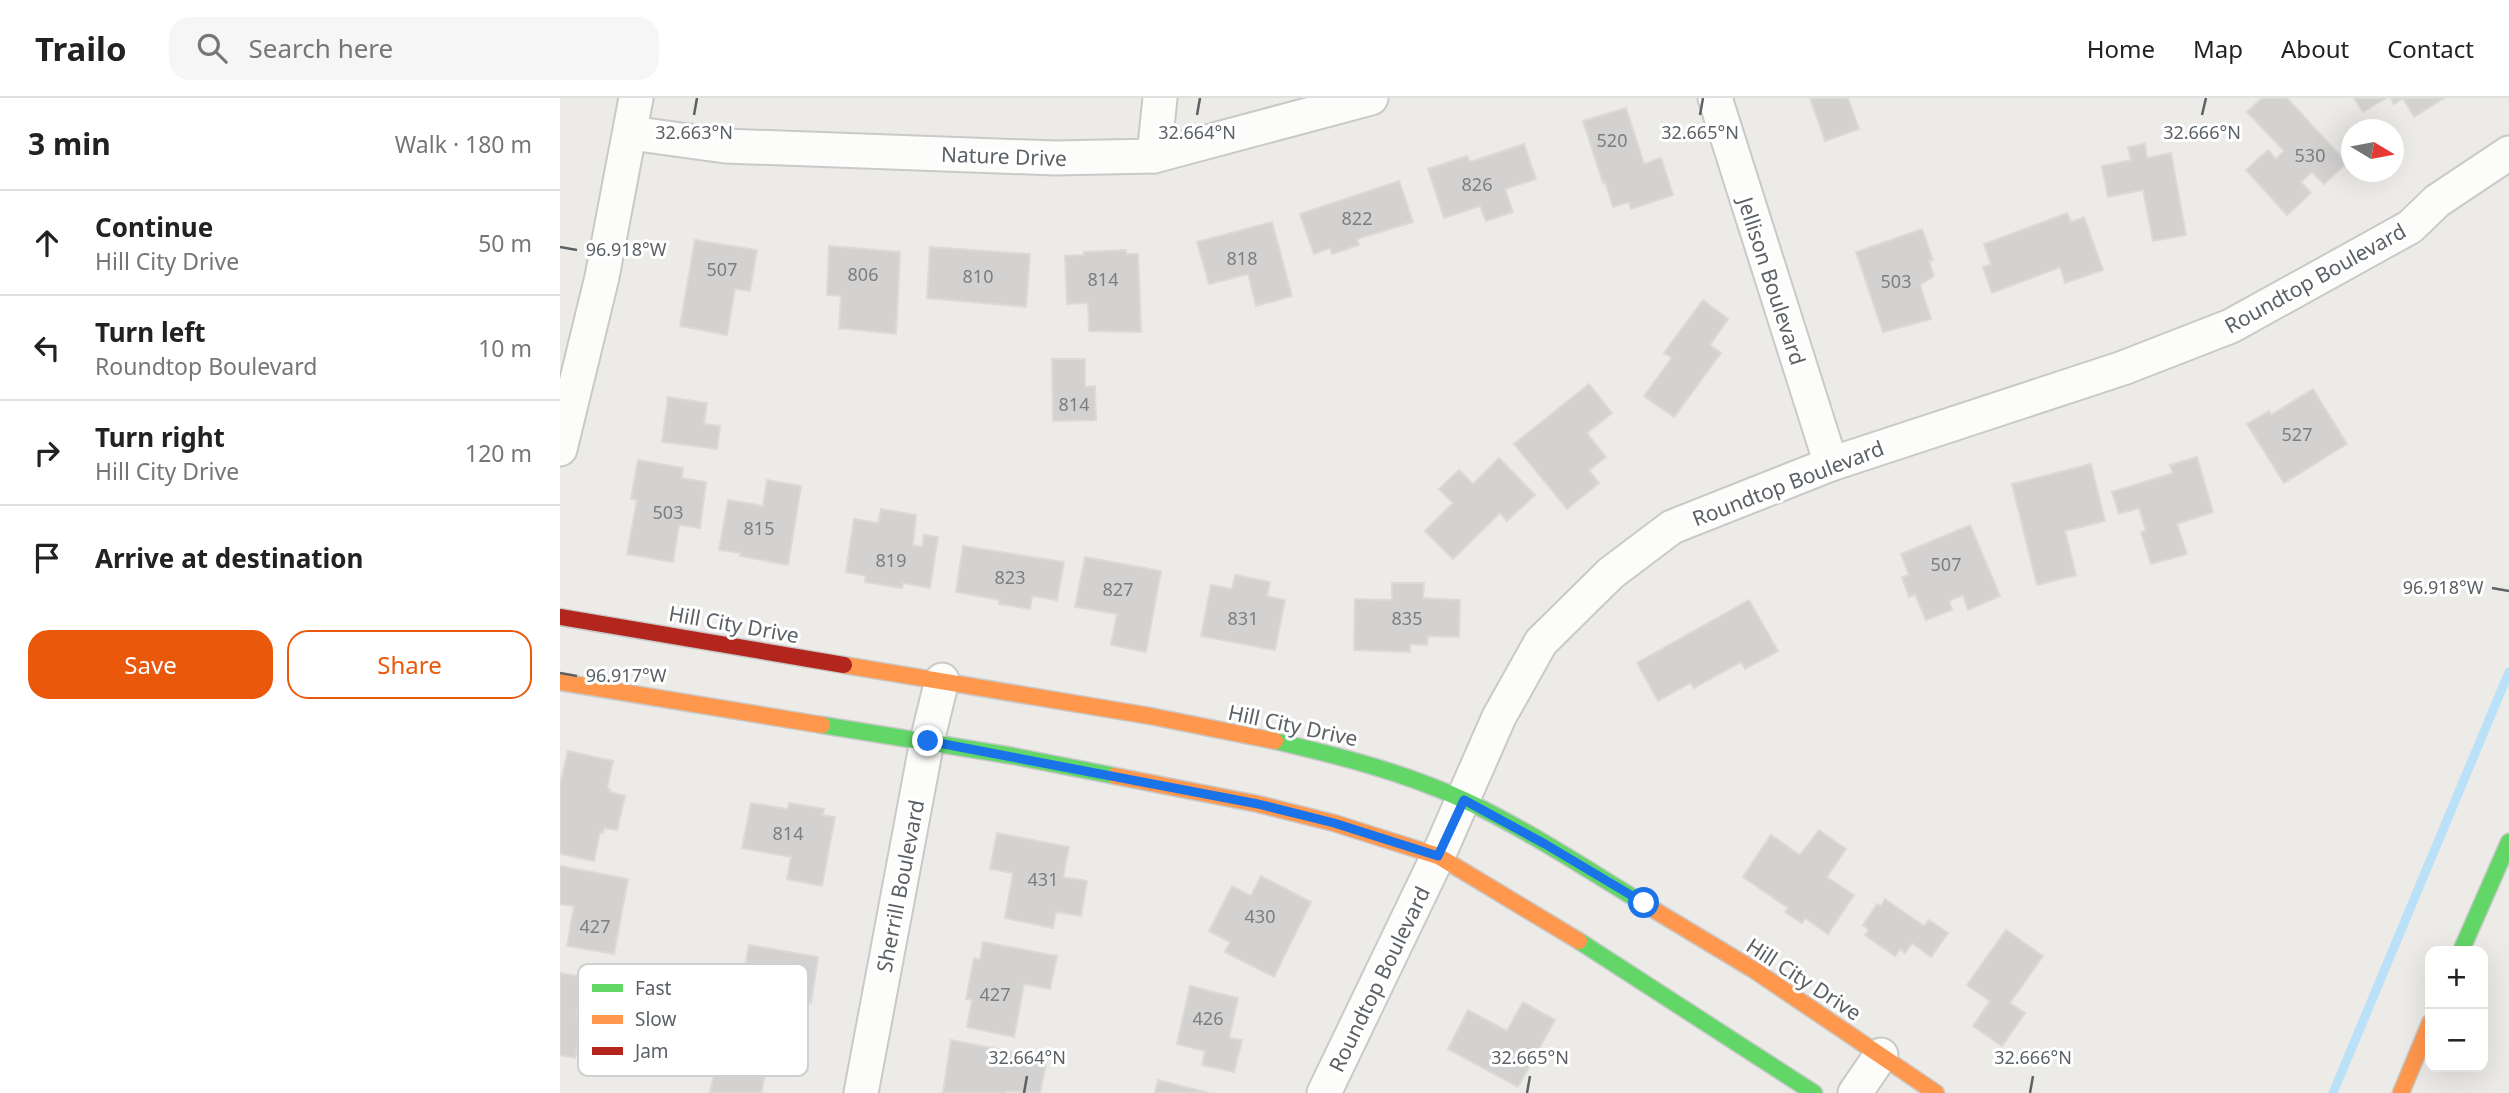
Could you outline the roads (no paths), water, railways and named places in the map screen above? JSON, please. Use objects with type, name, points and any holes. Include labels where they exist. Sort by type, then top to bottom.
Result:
[{"type":"main road","name":"Hill City Drive","points":[[560,617],[1150,716],[1271,740],[1372,764],[1464,800],[1545,844],[1754,970],[1936,1093]]},
{"type":"main road","points":[[560,682],[928,741],[1258,804],[1334,823],[1438,856],[1626,969],[1814,1093]]},
{"type":"main road","points":[[2463,946],[2509,842]]},
{"type":"main road","points":[[2400,1093],[2425,1035]]},
{"type":"street","points":[[560,449],[602,277],[636,98]]},
{"type":"street","points":[[1154,156],[1160,98]]},
{"type":"street","name":"Nature Drive","points":[[631,134],[725,146],[1055,158],[1154,156],[1371,98]]},
{"type":"street","name":"Jellison Boulevard","points":[[1715,98],[1831,464]]},
{"type":"street","name":"Roundtop Boulevard","points":[[1324,1093],[1438,856],[1499,717],[1541,642],[1611,573],[1672,527],[1831,464],[2123,368],[2231,326],[2410,227],[2437,201],[2509,153]]},
{"type":"street","name":"Sherrill Boulevard","points":[[861,1093],[942,680]]},
{"type":"street","points":[[1855,1093],[1881,1055]]},
{"type":"waterway","points":[[2333,1093],[2509,672]]}]
